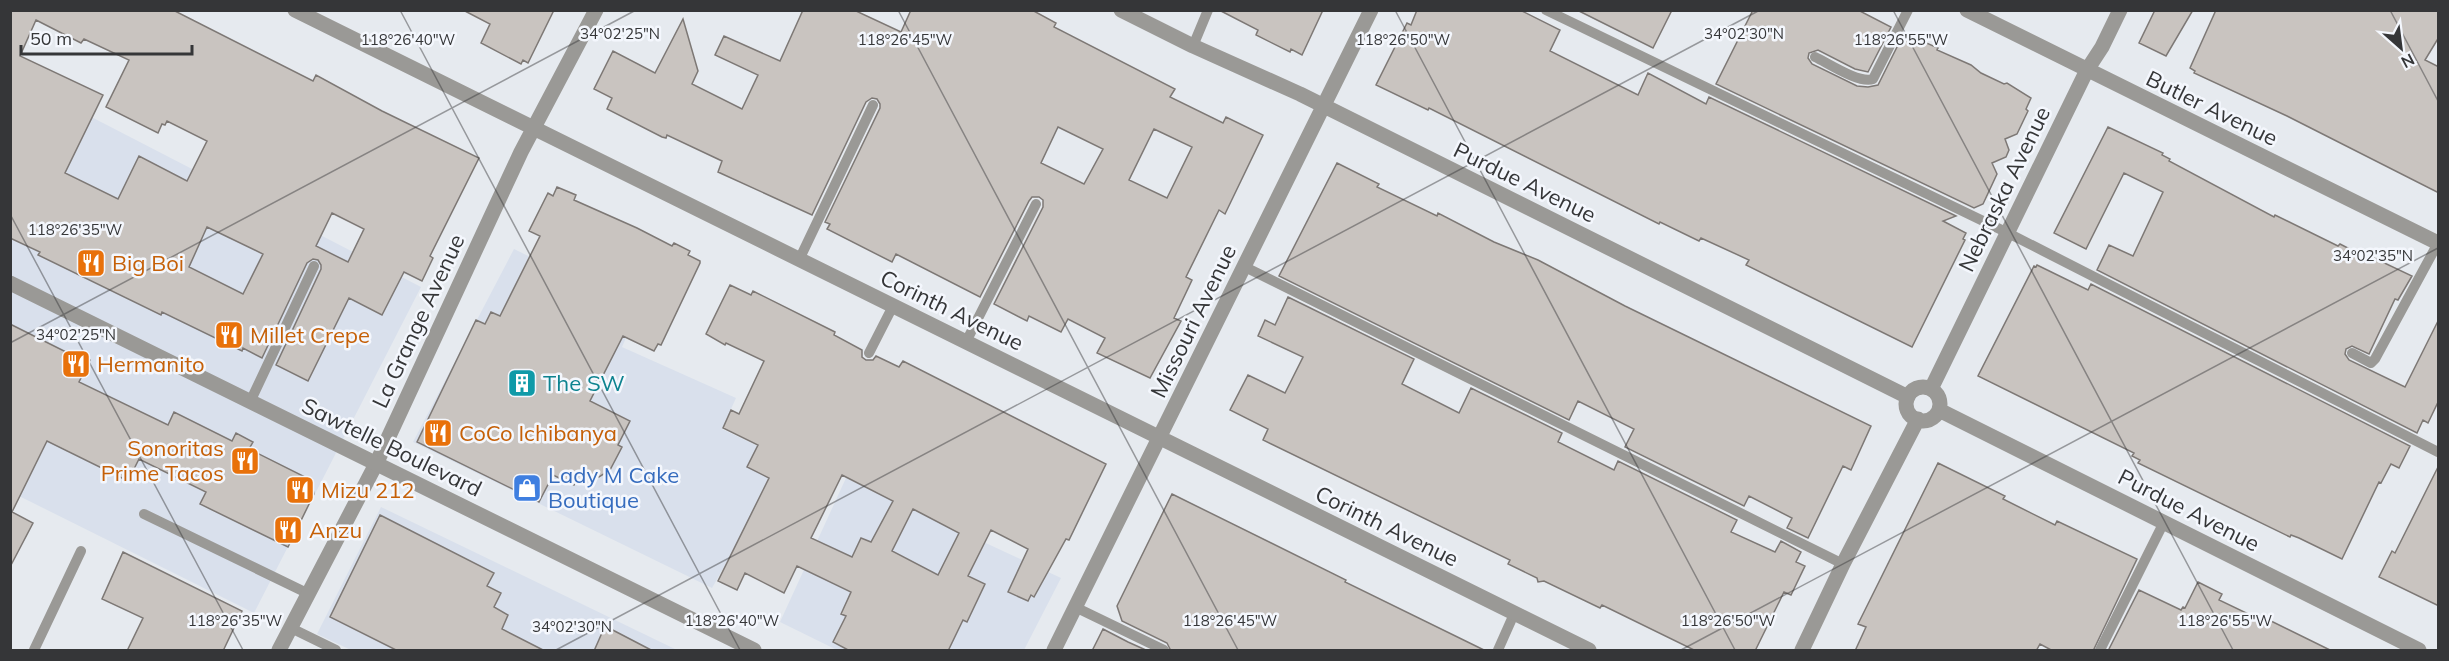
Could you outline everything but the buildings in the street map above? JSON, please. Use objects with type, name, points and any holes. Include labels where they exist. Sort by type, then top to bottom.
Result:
[{"type":"street","name":"Corinth Avenue","points":[[295,10],[1589,651]]},
{"type":"street","name":"La Grange Avenue","points":[[279,651],[376,464],[521,152],[596,10]]},
{"type":"street","name":"Purdue Avenue","points":[[1121,10],[1193,46],[1300,94],[1908,397]]},
{"type":"street","name":"Missouri Avenue","points":[[1054,651],[1161,439],[1371,10]]},
{"type":"street","name":"Butler Avenue","points":[[1967,10],[2438,243]]},
{"type":"street","name":"Nebraska Avenue","points":[[1931,389],[2087,70],[2102,47],[2120,10]]},
{"type":"street","name":"Sawtelle Boulevard","points":[[10,284],[754,651]]},
{"type":"street","points":[[1917,388],[1931,389],[1940,399],[1939,410],[1932,418],[1918,419],[1908,411],[1908,397],[1917,388]]},
{"type":"street","name":"Purdue Avenue","points":[[1939,410],[2419,651]]},
{"type":"street","points":[[1802,651],[1843,564],[1918,419]]},
{"type":"lane","points":[[1193,46],[1208,10]]},
{"type":"lane","points":[[1546,10],[2008,233],[2439,452]]},
{"type":"lane","points":[[1815,57],[1859,79],[1868,81],[1873,79],[1908,10]]},
{"type":"lane","points":[[799,260],[873,105]]},
{"type":"lane","points":[[966,342],[1036,204]]},
{"type":"lane","points":[[2352,354],[2370,363],[2375,359],[2438,243]]},
{"type":"lane","points":[[250,402],[314,266]]},
{"type":"lane","points":[[1245,267],[1843,564]]},
{"type":"lane","points":[[869,353],[893,306]]},
{"type":"lane","points":[[144,514],[309,594]]},
{"type":"lane","points":[[2100,651],[2164,522]]},
{"type":"lane","points":[[34,651],[81,551]]},
{"type":"lane","points":[[1076,608],[1164,651]]},
{"type":"lane","points":[[1498,651],[1514,614]]},
{"type":"lane","points":[[291,628],[336,651]]},
{"type":"shaded area","points":[[10,75],[421,287],[254,613],[11,492]]},
{"type":"shaded area","points":[[514,249],[638,310],[622,347],[736,398],[722,429],[785,459],[712,588],[413,442]]},
{"type":"shaded area","points":[[846,478],[1061,578],[1024,650],[837,650],[780,622]]},
{"type":"shaded area","points":[[381,507],[677,650],[351,650],[317,634]]},
{"type":"place","name":"Big Boi","points":[[91,263]]},
{"type":"place","name":"Millet Crepe","points":[[229,335]]},
{"type":"place","name":"Hermanito","points":[[76,364]]},
{"type":"place","name":"The SW","points":[[522,383]]},
{"type":"place","name":"CoCo Ichibanya","points":[[438,433]]},
{"type":"place","name":"Sonoritas Prime Tacos","points":[[245,461]]},
{"type":"place","name":"Lady M Cake Boutique","points":[[527,488]]},
{"type":"place","name":"Mizu 212","points":[[300,490]]},
{"type":"place","name":"Anzu","points":[[288,530]]}]
